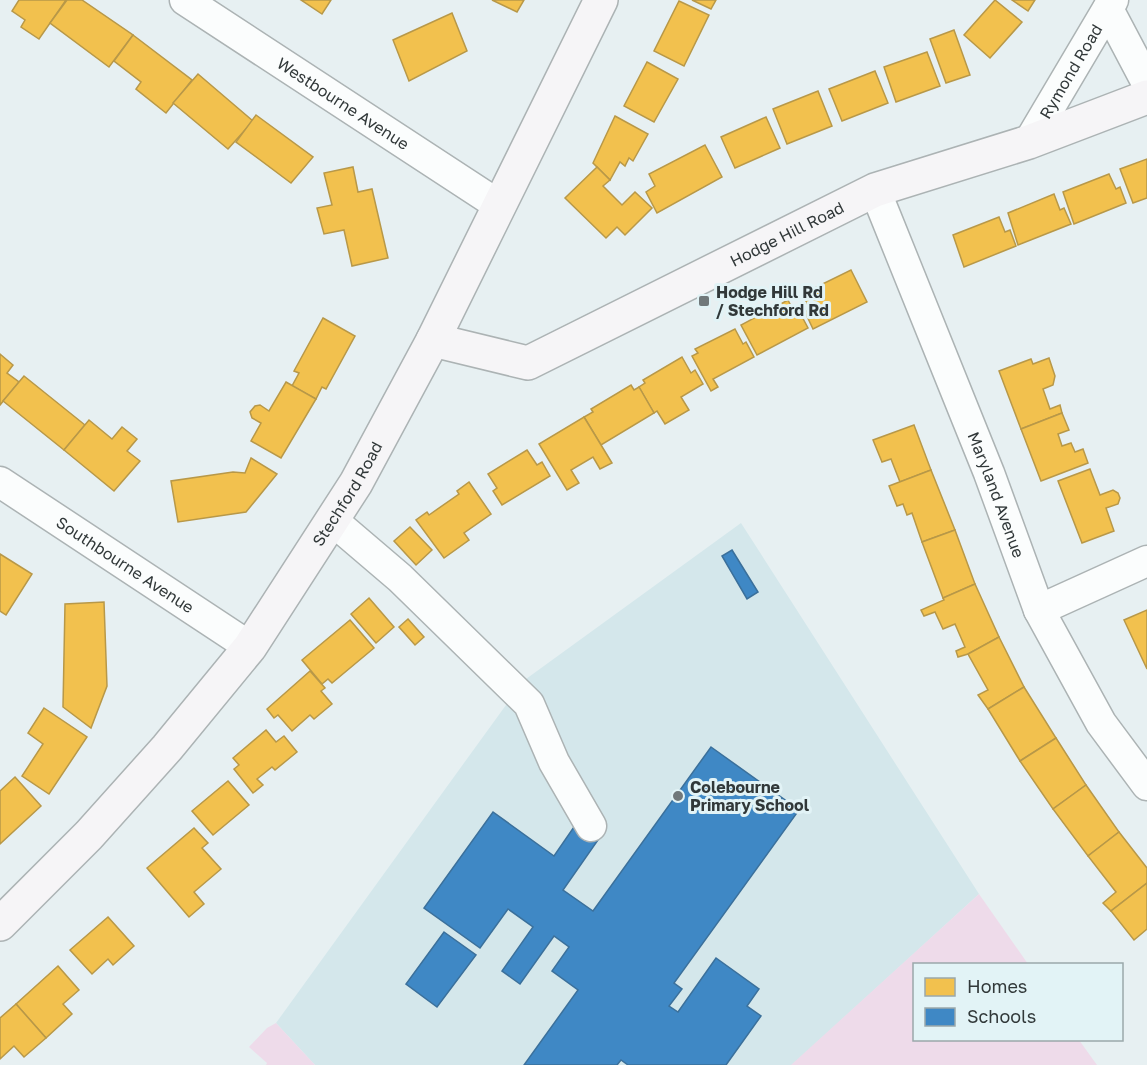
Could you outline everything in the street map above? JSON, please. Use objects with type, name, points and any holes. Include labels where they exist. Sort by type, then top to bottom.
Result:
[{"type":"main road","name":"Stechford Road","points":[[0,924],[89,835],[167,748],[250,647],[356,483],[434,340],[601,0]]},
{"type":"main road","name":"Hodge Hill Road","points":[[434,340],[528,363],[875,190],[1029,142],[1147,97]]},
{"type":"street","name":"Westbourne Avenue","points":[[185,0],[500,206]]},
{"type":"street","points":[[1110,4],[1147,83]]},
{"type":"street","name":"Rymond Road","points":[[1029,142],[1110,4]]},
{"type":"street","name":"Maryland Avenue","points":[[875,190],[989,472],[1039,610],[1101,723],[1147,785]]},
{"type":"street","name":"Southbourne Avenue","points":[[0,482],[250,647]]},
{"type":"street","points":[[332,520],[400,578],[529,704],[554,762],[591,826]]},
{"type":"street","points":[[1039,610],[1147,561]]},
{"type":"shaded area","name":"Colebourne Primary School","points":[[741,523],[979,894],[792,1065],[315,1065],[276,1023],[511,698],[358,562],[377,541],[526,679]]},
{"type":"shaded area","points":[[979,894],[1027,963],[913,963],[913,1041],[1080,1041],[1097,1065],[791,1065]]},
{"type":"shaded area","points":[[276,1023],[315,1065],[266,1065],[267,1063],[249,1047],[267,1028]]},
{"type":"building: Homes","points":[[19,0],[66,0],[39,39],[21,27],[25,20],[12,11]]},
{"type":"building: Homes","points":[[67,0],[82,0],[133,35],[109,67],[50,23]]},
{"type":"building: Homes","points":[[301,0],[331,0],[322,14]]},
{"type":"building: Homes","points":[[492,0],[524,0],[517,12]]},
{"type":"building: Homes","points":[[692,0],[716,0],[711,9]]},
{"type":"building: Homes","points":[[995,0],[1022,22],[990,58],[964,35]]},
{"type":"building: Homes","points":[[1012,0],[1035,0],[1028,11]]},
{"type":"building: Homes","points":[[679,1],[709,15],[684,66],[654,51]]},
{"type":"building: Homes","points":[[452,13],[467,51],[409,81],[393,40]]},
{"type":"building: Homes","points":[[954,30],[970,75],[946,83],[930,39]]},
{"type":"building: Homes","points":[[133,35],[192,80],[166,113],[136,89],[141,82],[114,61]]},
{"type":"building: Homes","points":[[927,52],[940,86],[896,102],[884,67]]},
{"type":"building: Homes","points":[[647,62],[678,79],[654,122],[624,106]]},
{"type":"building: Homes","points":[[875,71],[888,103],[842,121],[829,89]]},
{"type":"building: Homes","points":[[198,74],[253,121],[228,149],[173,103]]},
{"type":"building: Homes","points":[[818,91],[832,126],[787,144],[773,109]]},
{"type":"building: Homes","points":[[256,115],[313,157],[291,183],[236,142]]},
{"type":"building: Homes","points":[[615,116],[648,134],[633,161],[629,158],[625,166],[620,162],[610,180],[593,163]]},
{"type":"building: Homes","points":[[766,117],[780,148],[735,168],[721,137]]},
{"type":"building: Homes","points":[[705,145],[722,177],[657,213],[646,192],[655,186],[649,174]]},
{"type":"building: Homes","points":[[1147,159],[1147,198],[1133,203],[1120,169]]},
{"type":"building: Homes","points":[[353,167],[358,192],[372,189],[388,258],[352,266],[344,230],[324,234],[317,208],[332,205],[324,173]]},
{"type":"building: Homes","points":[[597,167],[610,180],[603,186],[622,205],[635,192],[652,208],[625,235],[617,227],[606,238],[565,198]]},
{"type":"building: Homes","points":[[1109,174],[1116,189],[1120,187],[1126,203],[1074,224],[1063,192]]},
{"type":"building: Homes","points":[[1054,194],[1060,210],[1064,208],[1071,224],[1018,245],[1008,213]]},
{"type":"building: Homes","points":[[999,217],[1005,232],[1010,230],[1016,246],[964,267],[953,235]]},
{"type":"building: Homes","points":[[851,270],[867,302],[813,329],[805,312],[810,309],[802,294]]},
{"type":"building: Homes","points":[[788,300],[796,316],[800,313],[808,328],[757,355],[741,325]]},
{"type":"building: Homes","points":[[323,318],[355,336],[326,389],[322,387],[316,399],[292,386],[299,373],[294,371]]},
{"type":"building: Homes","points":[[735,329],[743,344],[746,342],[754,357],[713,379],[718,387],[711,391],[692,356],[698,353],[695,349]]},
{"type":"building: Homes","points":[[0,354],[13,365],[7,373],[19,382],[0,405]]},
{"type":"building: Homes","points":[[682,357],[691,373],[695,370],[703,384],[681,397],[689,410],[665,424],[657,411],[654,413],[639,387],[645,383],[643,380]]},
{"type":"building: Homes","points":[[1049,358],[1055,376],[1053,385],[1043,389],[1050,409],[1060,405],[1062,413],[1021,429],[999,371],[1031,359],[1033,364]]},
{"type":"building: Homes","points":[[24,376],[85,425],[64,450],[3,401]]},
{"type":"building: Homes","points":[[286,382],[316,399],[281,458],[251,441],[261,423],[252,418],[250,412],[255,406],[260,405],[269,411]]},
{"type":"building: Homes","points":[[631,385],[634,390],[639,387],[654,413],[601,445],[584,417],[593,412],[591,409]]},
{"type":"building: Homes","points":[[1062,413],[1069,430],[1058,434],[1062,446],[1071,443],[1075,452],[1083,449],[1088,463],[1041,481],[1021,429]]},
{"type":"building: Homes","points":[[584,417],[612,463],[600,469],[593,457],[571,470],[579,483],[567,490],[539,444]]},
{"type":"building: Homes","points":[[89,420],[112,439],[122,427],[137,439],[127,451],[140,461],[114,491],[64,450]]},
{"type":"building: Homes","points":[[914,425],[931,470],[900,482],[891,459],[882,462],[873,440]]},
{"type":"building: Homes","points":[[527,450],[537,465],[542,462],[550,476],[502,505],[493,491],[497,488],[488,474]]},
{"type":"building: Homes","points":[[251,458],[277,474],[246,512],[178,522],[171,481],[233,472],[245,473]]},
{"type":"building: Homes","points":[[1090,469],[1100,495],[1113,490],[1120,498],[1118,504],[1106,508],[1114,531],[1082,543],[1058,481]]},
{"type":"building: Homes","points":[[931,470],[955,530],[922,542],[912,513],[907,515],[903,504],[897,506],[889,486]]},
{"type":"building: Homes","points":[[469,482],[491,514],[464,533],[469,540],[444,558],[416,520],[427,512],[429,515],[459,494],[457,491]]},
{"type":"building: Homes","points":[[410,527],[432,550],[416,565],[394,541]]},
{"type":"building: Homes","points":[[955,530],[975,584],[943,598],[922,542]]},
{"type":"building: Homes","points":[[0,554],[32,574],[6,615],[0,611]]},
{"type":"building: Homes","points":[[975,584],[999,637],[958,657],[956,651],[965,647],[955,624],[943,629],[935,612],[924,616],[921,610]]},
{"type":"building: Homes","points":[[369,598],[394,627],[376,643],[351,614]]},
{"type":"building: Homes","points":[[104,602],[107,686],[91,728],[63,707],[65,604]]},
{"type":"building: Homes","points":[[1147,610],[1147,669],[1124,620]]},
{"type":"building: Homes","points":[[408,619],[424,637],[415,645],[399,627]]},
{"type":"building: Homes","points":[[350,620],[374,648],[332,683],[328,679],[322,684],[302,660]]},
{"type":"building: Homes","points":[[999,637],[1024,687],[988,709],[978,695],[988,690],[968,654]]},
{"type":"building: Homes","points":[[310,671],[325,688],[321,691],[332,704],[314,719],[310,715],[292,731],[278,715],[274,718],[267,709]]},
{"type":"building: Homes","points":[[1024,687],[1056,738],[1020,761],[988,709]]},
{"type":"building: Homes","points":[[44,708],[87,737],[49,794],[22,776],[43,744],[28,733]]},
{"type":"building: Homes","points":[[266,730],[276,742],[284,736],[297,752],[275,770],[272,767],[257,779],[263,785],[253,793],[234,769],[239,765],[233,758]]},
{"type":"building: Homes","points":[[1056,738],[1086,785],[1053,809],[1020,761]]},
{"type":"building: Homes","points":[[15,777],[41,806],[0,844],[0,791]]},
{"type":"building: Homes","points":[[228,781],[249,805],[213,835],[192,811]]},
{"type":"building: Homes","points":[[1086,785],[1119,832],[1088,856],[1053,809]]},
{"type":"building: Homes","points":[[194,828],[208,843],[202,848],[221,869],[194,892],[204,904],[189,917],[147,868]]},
{"type":"building: Homes","points":[[1119,832],[1147,868],[1147,883],[1111,911],[1103,903],[1116,892],[1088,856]]},
{"type":"building: Homes","points":[[1147,883],[1147,929],[1134,940],[1111,911]]},
{"type":"building: Homes","points":[[108,917],[134,946],[113,965],[108,959],[92,974],[70,950]]},
{"type":"building: Homes","points":[[58,966],[79,990],[63,1004],[72,1014],[46,1038],[16,1004]]},
{"type":"building: Homes","points":[[16,1004],[46,1038],[24,1057],[14,1046],[0,1059],[0,1018]]},
{"type":"building: Schools","points":[[732,550],[758,592],[747,599],[722,556]]},
{"type":"building: Schools","points":[[711,747],[799,810],[674,983],[682,989],[669,1006],[678,1012],[716,958],[759,989],[747,1006],[761,1016],[726,1065],[628,1065],[621,1060],[617,1065],[524,1065],[578,990],[552,971],[569,947],[554,936],[520,984],[502,971],[533,927],[508,909],[480,948],[424,908],[493,812],[554,856],[576,824],[598,840],[563,890],[593,911]]},
{"type":"building: Schools","points":[[444,932],[476,955],[437,1007],[406,984]]},
{"type":"place","name":"Hodge Hill Rd / Stechford Rd","points":[[704,301]]},
{"type":"place","name":"Colebourne Primary School","points":[[678,796]]}]
